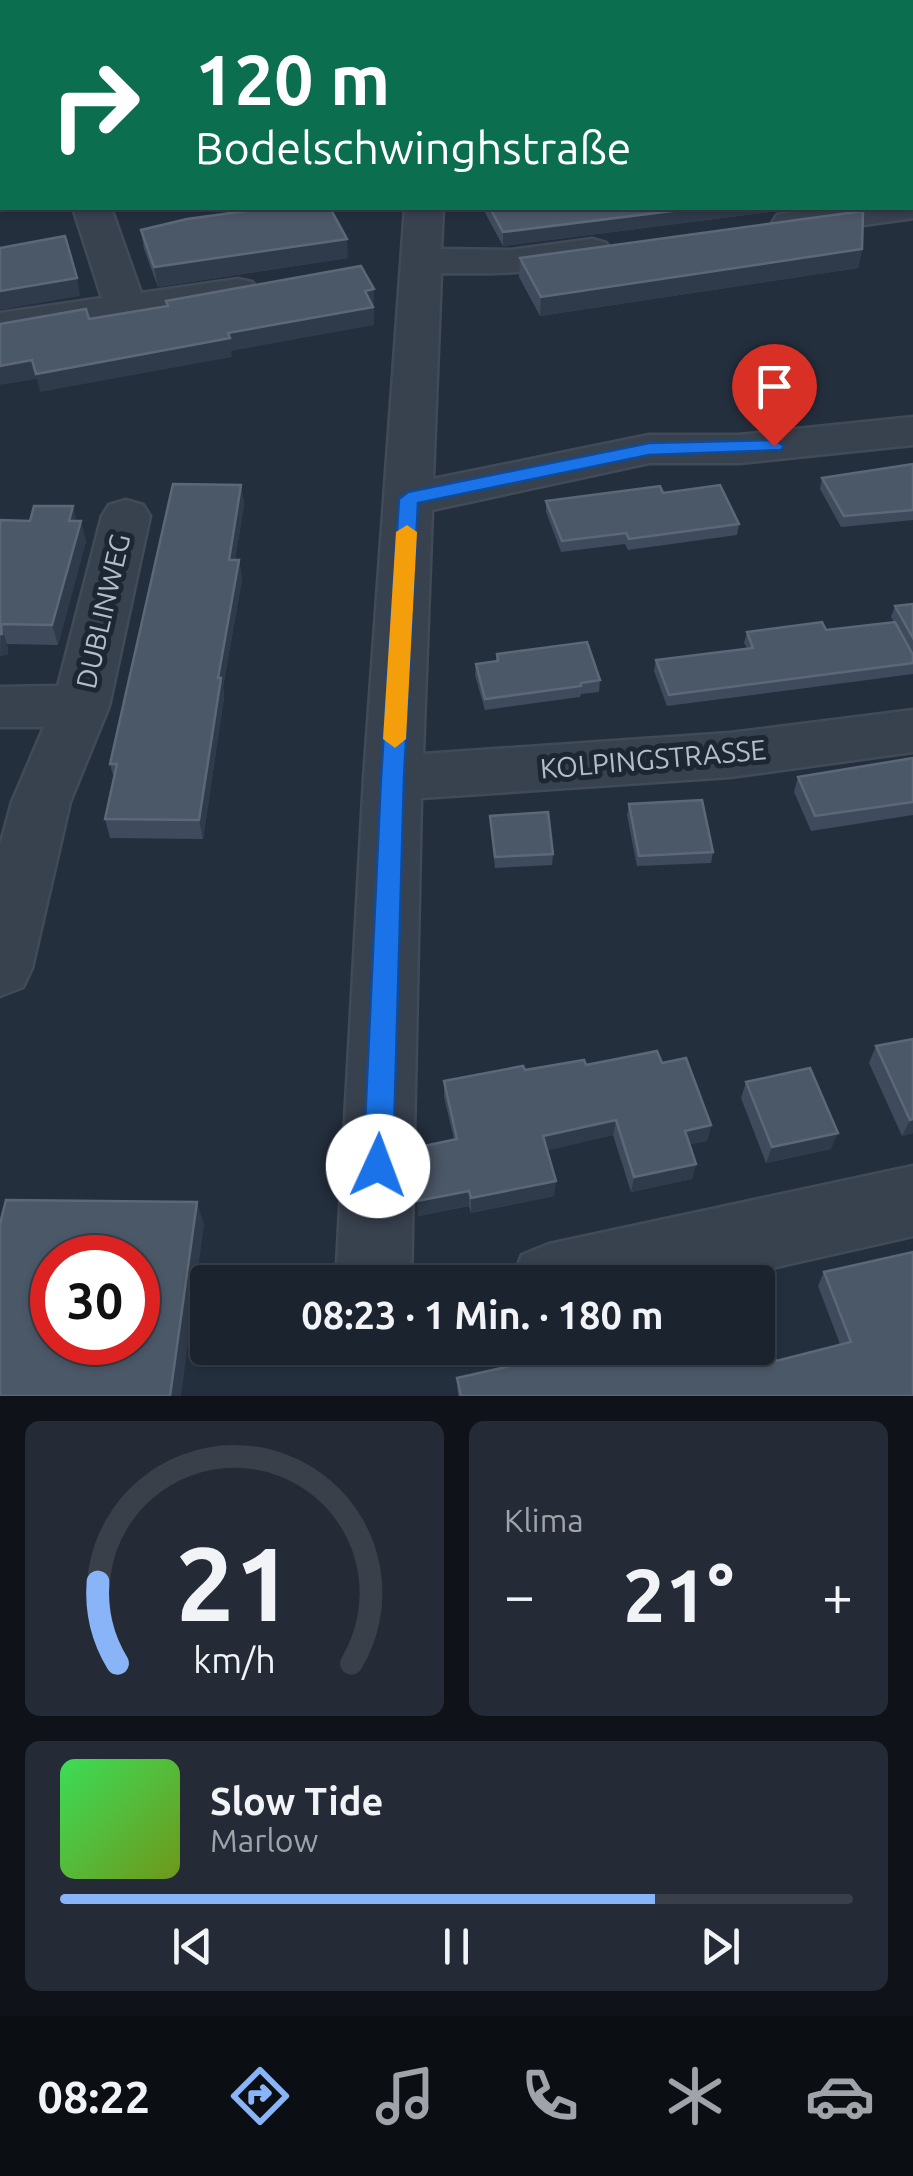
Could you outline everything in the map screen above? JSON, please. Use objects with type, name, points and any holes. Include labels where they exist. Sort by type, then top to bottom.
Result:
[{"type":"street","points":[[93,210],[125,305]]},
{"type":"street","points":[[748,229],[889,210]]},
{"type":"street","points":[[375,1265],[392,778],[422,234],[511,262],[630,246]]},
{"type":"street","points":[[0,326],[268,286]]},
{"type":"street","points":[[408,499],[649,449],[739,450],[913,431]]},
{"type":"street","name":"DUBLINWEG","points":[[0,968],[41,802],[81,706],[126,516]]},
{"type":"street","name":"DUBLINWEG","points":[[0,707],[81,706]]},
{"type":"street","name":"KOLPINGSTRASSE","points":[[392,778],[730,756],[913,731]]},
{"type":"street","points":[[625,1265],[913,1201]]},
{"type":"building","points":[[253,210],[331,210],[347,239],[154,267],[141,230]]},
{"type":"building","points":[[491,210],[680,210],[503,232]]},
{"type":"building","points":[[863,211],[862,249],[541,297],[520,258]]},
{"type":"building","points":[[65,236],[77,278],[0,291],[0,248]]},
{"type":"building","points":[[361,266],[374,289],[365,291],[373,307],[36,374],[32,360],[0,366],[0,324],[86,309],[89,319]]},
{"type":"building","points":[[913,464],[913,510],[844,516],[822,478]]},
{"type":"building","points":[[173,484],[241,485],[229,560],[239,560],[199,820],[105,819],[117,764],[110,764]]},
{"type":"building","points":[[720,485],[739,524],[629,539],[626,533],[562,541],[546,501],[660,486],[663,493]]},
{"type":"building","points":[[34,506],[73,506],[69,521],[81,521],[52,625],[1,624],[0,634],[1,520],[30,521]]},
{"type":"building","points":[[913,604],[913,638],[895,606]]},
{"type":"building","points":[[822,622],[826,630],[895,622],[913,655],[913,663],[669,695],[656,660],[753,648],[747,632]]},
{"type":"building","points":[[587,642],[600,680],[485,699],[476,664],[498,661],[497,654]]},
{"type":"building","points":[[913,758],[913,802],[815,816],[798,777]]},
{"type":"building","points":[[702,800],[713,852],[639,856],[629,804]]},
{"type":"building","points":[[548,812],[553,854],[495,857],[490,816]]},
{"type":"building","points":[[913,1039],[913,1119],[910,1120],[876,1046]]},
{"type":"building","points":[[657,1051],[662,1063],[686,1058],[711,1125],[685,1131],[696,1164],[634,1177],[616,1120],[543,1136],[556,1181],[471,1198],[469,1191],[417,1201],[419,1147],[457,1139],[444,1081],[523,1066],[525,1070],[584,1060],[586,1065]]},
{"type":"building","points":[[810,1068],[838,1133],[772,1147],[746,1082]]},
{"type":"building","points":[[6,1200],[197,1202],[170,1396],[0,1396],[0,1224]]},
{"type":"building","points":[[913,1252],[913,1396],[461,1396],[457,1378],[515,1365],[775,1365],[775,1358],[851,1342],[824,1272]]},
{"type":"slow traffic","points":[[395,739],[407,532]]},
{"type":"route","points":[[378,1166],[392,778],[408,499],[649,449],[739,450],[774,446]]}]
